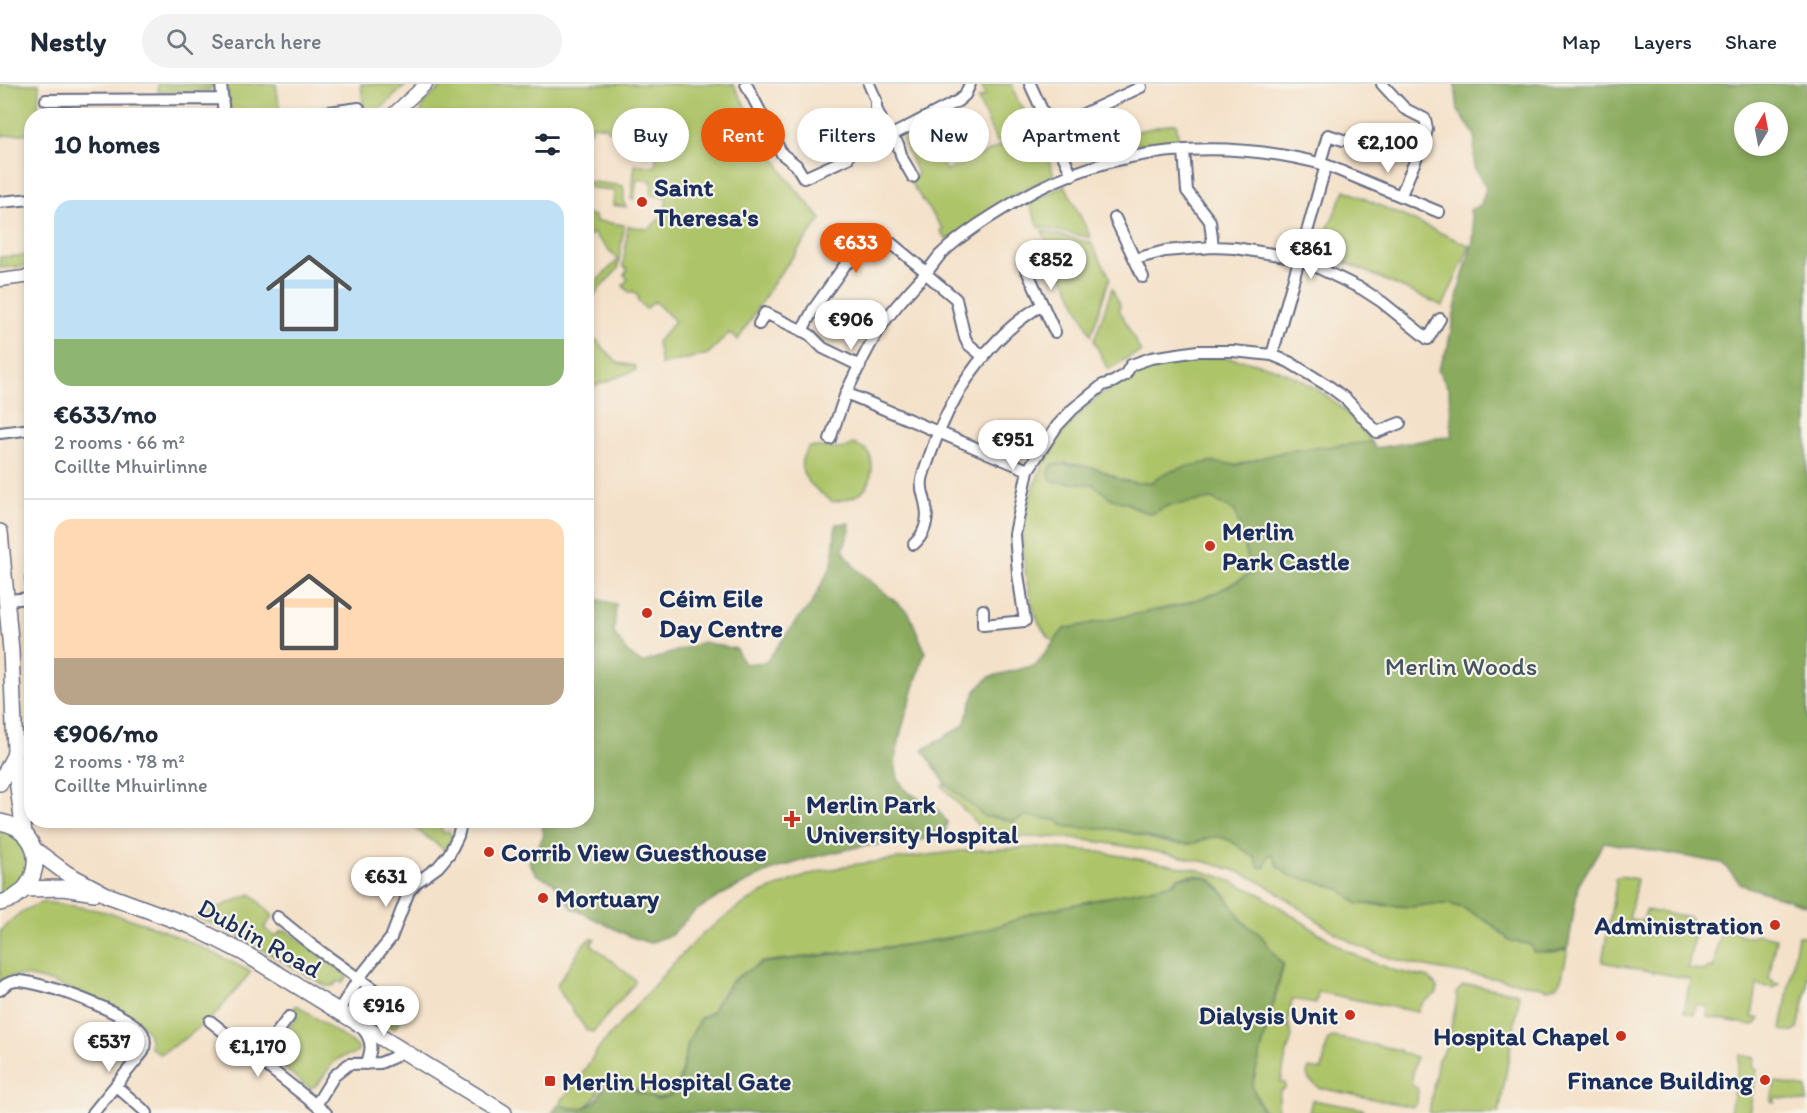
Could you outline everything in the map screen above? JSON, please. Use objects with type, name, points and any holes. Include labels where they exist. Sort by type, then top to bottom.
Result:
[{"type":"main road","points":[[0,532],[12,675],[14,756],[24,833]]},
{"type":"main road","points":[[0,783],[14,756]]},
{"type":"main road","points":[[0,822],[24,833],[35,850],[34,871],[25,889],[2,906]]},
{"type":"main road","name":"Dublin Road","points":[[35,850],[66,873],[107,895],[162,914],[214,937],[268,966],[504,1113]]},
{"type":"main road","name":"Dublin Road","points":[[25,889],[63,888],[107,895]]},
{"type":"street","points":[[221,84],[224,108]]},
{"type":"street","points":[[400,108],[426,84]]},
{"type":"street","points":[[746,84],[782,154],[796,165],[804,178],[839,162]]},
{"type":"street","points":[[869,84],[876,100],[876,108]]},
{"type":"street","points":[[897,132],[958,101],[965,95],[970,84]]},
{"type":"street","points":[[1030,84],[1041,108]]},
{"type":"street","points":[[1382,84],[1405,110],[1425,119],[1427,126],[1425,137],[1401,195]]},
{"type":"street","points":[[1096,108],[1141,87]]},
{"type":"street","points":[[46,100],[223,99]]},
{"type":"street","points":[[1272,355],[1323,164],[1328,135],[1343,140]]},
{"type":"street","points":[[897,143],[902,158],[913,177]]},
{"type":"street","points":[[830,439],[846,393],[877,332],[911,288],[940,255],[990,216],[1044,185],[1127,158],[1184,150],[1222,148],[1258,151],[1323,164],[1439,212]]},
{"type":"street","points":[[1184,150],[1187,191],[1210,221],[1213,247]]},
{"type":"street","points":[[1066,162],[1072,175]]},
{"type":"street","points":[[0,202],[24,200]]},
{"type":"street","points":[[1115,218],[1143,277]]},
{"type":"street","points":[[802,331],[813,310],[848,261],[865,254],[884,241],[891,243],[956,299],[965,338],[968,344],[984,357]]},
{"type":"street","points":[[1135,260],[1165,251],[1213,247],[1235,248],[1298,258],[1362,289],[1428,339],[1440,319]]},
{"type":"street","points":[[1023,262],[1055,332]]},
{"type":"street","points":[[0,280],[24,277]]},
{"type":"street","points":[[914,544],[921,537],[924,529],[927,508],[921,491],[922,481],[938,432],[954,399],[984,357],[1006,332],[1042,305]]},
{"type":"street","points":[[759,324],[765,313],[810,335],[823,348],[860,366]]},
{"type":"street","points":[[982,610],[983,625],[1025,621],[1015,534],[1028,470],[1057,426],[1073,409],[1103,385],[1125,375],[1131,365],[1151,358],[1215,350],[1272,355],[1330,387],[1346,399],[1377,432],[1400,423]]},
{"type":"street","points":[[846,393],[1028,470]]},
{"type":"street","points":[[0,433],[24,430]]},
{"type":"street","points":[[6,600],[24,599]]},
{"type":"street","points":[[339,1010],[359,978],[391,938],[409,891],[441,864],[456,842],[460,828]]},
{"type":"street","points":[[277,917],[313,946],[397,1006]]},
{"type":"street","points":[[0,990],[15,981],[51,988],[116,1014],[143,1033],[145,1038],[143,1050],[93,1113]]},
{"type":"street","points":[[257,1059],[289,1017]]},
{"type":"street","points":[[354,1019],[367,1034],[371,1043],[371,1053],[366,1064]]},
{"type":"street","points":[[210,1021],[326,1113]]},
{"type":"street","points":[[316,1105],[334,1076],[349,1064],[380,1064],[404,1050]]},
{"type":"street","points":[[116,1086],[147,1113]]},
{"type":"green space","points":[[0,84],[39,84],[38,108],[24,108],[24,134],[0,136]]},
{"type":"green space","points":[[158,84],[214,84],[210,90],[158,92]]},
{"type":"green space","points":[[227,84],[276,84],[280,108],[230,108]]},
{"type":"green space","points":[[361,84],[407,84],[381,108],[363,108]]},
{"type":"green space","points":[[445,84],[733,84],[747,108],[701,108],[701,162],[777,162],[786,177],[821,219],[774,282],[738,340],[729,333],[708,354],[661,365],[657,342],[675,321],[654,301],[646,309],[638,301],[639,298],[633,291],[630,293],[623,286],[628,279],[624,275],[628,270],[623,266],[628,226],[649,229],[664,214],[667,198],[651,195],[652,181],[637,179],[634,199],[631,199],[635,164],[655,167],[656,162],[689,162],[689,108],[612,108],[612,131],[607,130],[607,127],[594,125],[594,108],[422,108],[423,104]]},
{"type":"green space","points":[[981,84],[1012,84],[1023,108],[1001,108],[1001,141],[996,141],[989,125],[989,108],[982,108],[978,99],[985,96]]},
{"type":"green space","name":"Merlin Woods","points":[[1455,84],[1807,84],[1807,906],[1742,885],[1722,863],[1604,842],[1578,886],[1568,948],[1534,952],[1529,944],[1510,941],[1493,925],[1463,908],[1449,904],[1411,907],[1358,904],[1341,890],[1288,875],[1279,867],[1272,854],[1268,856],[1265,867],[1262,868],[1258,866],[1255,857],[1224,838],[1207,838],[1193,844],[1179,844],[1116,830],[1068,827],[1061,825],[1057,820],[1025,816],[1013,822],[985,817],[946,784],[923,750],[964,725],[975,692],[989,677],[1036,665],[1064,629],[1181,605],[1215,593],[1252,573],[1235,511],[1212,499],[1167,506],[1152,514],[1112,499],[1092,484],[1057,482],[1050,479],[1049,471],[1052,464],[1080,465],[1100,470],[1121,480],[1137,483],[1152,482],[1165,473],[1210,462],[1237,465],[1286,451],[1372,442],[1375,448],[1452,436],[1449,390],[1438,370],[1448,346],[1459,289],[1473,241],[1474,231],[1470,210],[1481,205],[1486,188],[1474,167],[1475,135],[1458,111]]},
{"type":"green space","points":[[1176,123],[1179,139],[1141,144],[1141,130]]},
{"type":"green space","points":[[909,132],[909,155],[902,139]]},
{"type":"green space","points":[[998,145],[1001,145],[1001,162],[1050,162],[1054,175],[1011,196],[952,238],[946,239],[940,231],[943,229],[910,182],[918,175],[912,162],[942,162],[946,171],[966,162],[989,162],[989,151]]},
{"type":"green space","points":[[594,182],[623,186],[626,207],[613,205],[614,191],[594,188]]},
{"type":"green space","points":[[1065,185],[1091,238],[1039,227],[1029,203]]},
{"type":"green space","points":[[1345,190],[1470,246],[1443,306],[1318,250]]},
{"type":"green space","points":[[594,216],[596,221],[624,225],[618,269],[594,295],[594,283],[618,260],[594,234]]},
{"type":"green space","points":[[1042,231],[1091,243],[1110,277],[1091,335]]},
{"type":"green space","points":[[24,255],[24,266],[0,268],[0,257]]},
{"type":"green space","points":[[1112,288],[1120,305],[1119,309],[1141,352],[1108,370],[1094,341]]},
{"type":"green space","points":[[594,339],[618,363],[635,366],[636,370],[594,386]]},
{"type":"green space","points":[[1216,357],[1262,365],[1304,382],[1341,407],[1372,442],[1286,451],[1237,465],[1210,462],[1165,473],[1152,482],[1137,483],[1121,480],[1100,470],[1064,463],[1057,482],[1092,484],[1112,498],[1152,514],[1167,506],[1212,499],[1236,511],[1252,574],[1215,593],[1181,605],[1064,629],[1054,642],[1042,629],[1034,612],[1026,576],[1023,545],[1027,514],[1035,484],[1048,455],[1066,429],[1087,406],[1112,387],[1140,372],[1158,366]]},
{"type":"green space","points":[[853,444],[863,448],[869,454],[872,470],[869,482],[857,495],[833,502],[806,479],[802,464],[804,456],[809,447],[837,449]]},
{"type":"green space","points":[[849,523],[850,530],[843,550],[855,568],[909,613],[925,651],[901,731],[895,762],[898,779],[906,791],[938,810],[947,822],[945,833],[936,838],[858,847],[810,858],[767,872],[695,911],[671,935],[649,943],[629,936],[572,908],[553,882],[537,875],[529,862],[544,835],[542,828],[594,828],[594,598],[616,604],[614,633],[627,652],[642,663],[703,642],[736,649],[744,664],[766,662],[810,606],[832,565],[836,524]]},
{"type":"green space","points":[[945,784],[985,817],[1013,822],[1025,816],[1057,820],[1061,825],[1068,827],[1116,830],[1179,844],[1192,844],[1211,837],[1219,837],[1255,857],[1258,866],[1262,868],[1265,867],[1268,856],[1272,854],[1279,867],[1288,875],[1341,890],[1358,904],[1411,907],[1448,904],[1462,908],[1492,925],[1510,941],[1529,944],[1534,952],[1557,952],[1568,949],[1562,977],[1557,986],[1548,989],[1411,964],[1388,957],[1337,934],[1255,879],[1210,863],[1089,840],[991,837],[942,786]]},
{"type":"green space","points":[[414,828],[441,828],[443,833],[449,832],[452,837],[445,850]]},
{"type":"green space","points":[[0,829],[21,843],[28,863],[21,882],[0,894]]},
{"type":"green space","points":[[1039,847],[1094,851],[1199,870],[1221,877],[1260,894],[1342,948],[1363,959],[1396,971],[1429,978],[1437,987],[1437,993],[1423,1002],[1418,1012],[1318,992],[1316,1003],[1292,999],[1288,1022],[1292,1036],[1281,1082],[1285,1083],[1285,1088],[1280,1091],[1277,1113],[1264,1111],[1252,1086],[1284,964],[1275,956],[1263,938],[1242,920],[1216,884],[1203,876],[1178,877],[1174,883],[1030,914],[980,932],[911,944],[762,962],[732,980],[711,1012],[700,1018],[689,1040],[677,1088],[668,1096],[657,1098],[647,1096],[631,1086],[608,1081],[603,1082],[594,1099],[584,1108],[558,1105],[598,1049],[671,966],[701,935],[734,910],[762,893],[818,872],[851,865],[961,851]]},
{"type":"green space","points":[[1195,876],[1204,878],[1218,887],[1238,916],[1262,938],[1283,964],[1252,1086],[1263,1113],[552,1113],[558,1105],[579,1108],[589,1106],[597,1099],[607,1082],[631,1086],[636,1091],[657,1099],[669,1096],[678,1089],[689,1040],[700,1019],[711,1013],[733,981],[762,963],[916,944],[954,937],[992,928],[1029,914],[1175,883],[1178,878]]},
{"type":"green space","points":[[1620,876],[1637,879],[1629,919],[1643,921],[1646,910],[1689,917],[1696,925],[1688,968],[1706,971],[1707,968],[1713,969],[1721,927],[1751,937],[1756,934],[1776,938],[1769,979],[1779,984],[1774,988],[1757,985],[1752,1017],[1760,1019],[1756,1024],[1708,1017],[1708,1007],[1696,1005],[1694,1014],[1684,1012],[1690,979],[1602,962],[1616,884],[1615,878]]},
{"type":"green space","points":[[251,894],[273,916],[264,928],[275,936],[282,931],[287,931],[348,976],[342,983],[338,981],[333,986],[326,986],[237,935],[196,917]]},
{"type":"green space","points":[[45,902],[97,910],[132,919],[184,939],[251,972],[216,1014],[186,1038],[160,1054],[150,1047],[149,1036],[143,1026],[101,1001],[42,980],[13,976],[0,982],[0,932],[20,913]]},
{"type":"green space","points":[[1798,935],[1807,937],[1807,987],[1798,1029],[1793,1032],[1781,1030]]},
{"type":"green space","points":[[592,938],[595,939],[591,944],[635,980],[635,983],[593,1032],[586,1030],[557,985],[585,942]]},
{"type":"green space","points":[[1472,985],[1518,993],[1519,999],[1499,1113],[1429,1113],[1438,1059],[1447,1047],[1457,999],[1456,993],[1463,986]]},
{"type":"green space","points":[[364,991],[392,1009],[390,1014],[396,1018],[399,1014],[403,1017],[394,1029],[365,1010],[363,1005],[365,998],[361,996]]},
{"type":"green space","points":[[297,1005],[359,1048],[356,1054],[335,1061],[320,1081],[314,1087],[309,1088],[272,1058],[277,1043],[297,1018],[291,1012]]},
{"type":"green space","points":[[1333,1037],[1400,1050],[1401,1053],[1416,1057],[1411,1084],[1418,1089],[1417,1103],[1413,1107],[1320,1088],[1309,1080],[1307,1074],[1309,1068],[1322,1070],[1328,1039]]},
{"type":"green space","points":[[1740,1055],[1755,1058],[1753,1066],[1757,1069],[1749,1113],[1730,1113]]},
{"type":"green space","points":[[1775,1082],[1807,1088],[1807,1102],[1776,1097],[1774,1103],[1771,1102]]},
{"type":"green space","points":[[1312,1100],[1363,1109],[1362,1113],[1309,1113]]},
{"type":"place","name":"Saint Theresa's","points":[[642,202]]},
{"type":"place","name":"Merlin Park Castle","points":[[1210,546]]},
{"type":"place","name":"Céim Eile Day Centre","points":[[647,613]]},
{"type":"place","name":"Merlin Park University Hospital","points":[[792,819]]},
{"type":"place","name":"Corrib View Guesthouse","points":[[489,852]]},
{"type":"place","name":"Mortuary","points":[[543,898]]},
{"type":"place","name":"Administration","points":[[1775,925]]},
{"type":"place","name":"Dialysis Unit","points":[[1350,1015]]},
{"type":"place","name":"Hospital Chapel","points":[[1621,1036]]},
{"type":"place","name":"Finance Building","points":[[1765,1080]]},
{"type":"place","name":"Merlin Hospital Gate","points":[[550,1081]]}]
